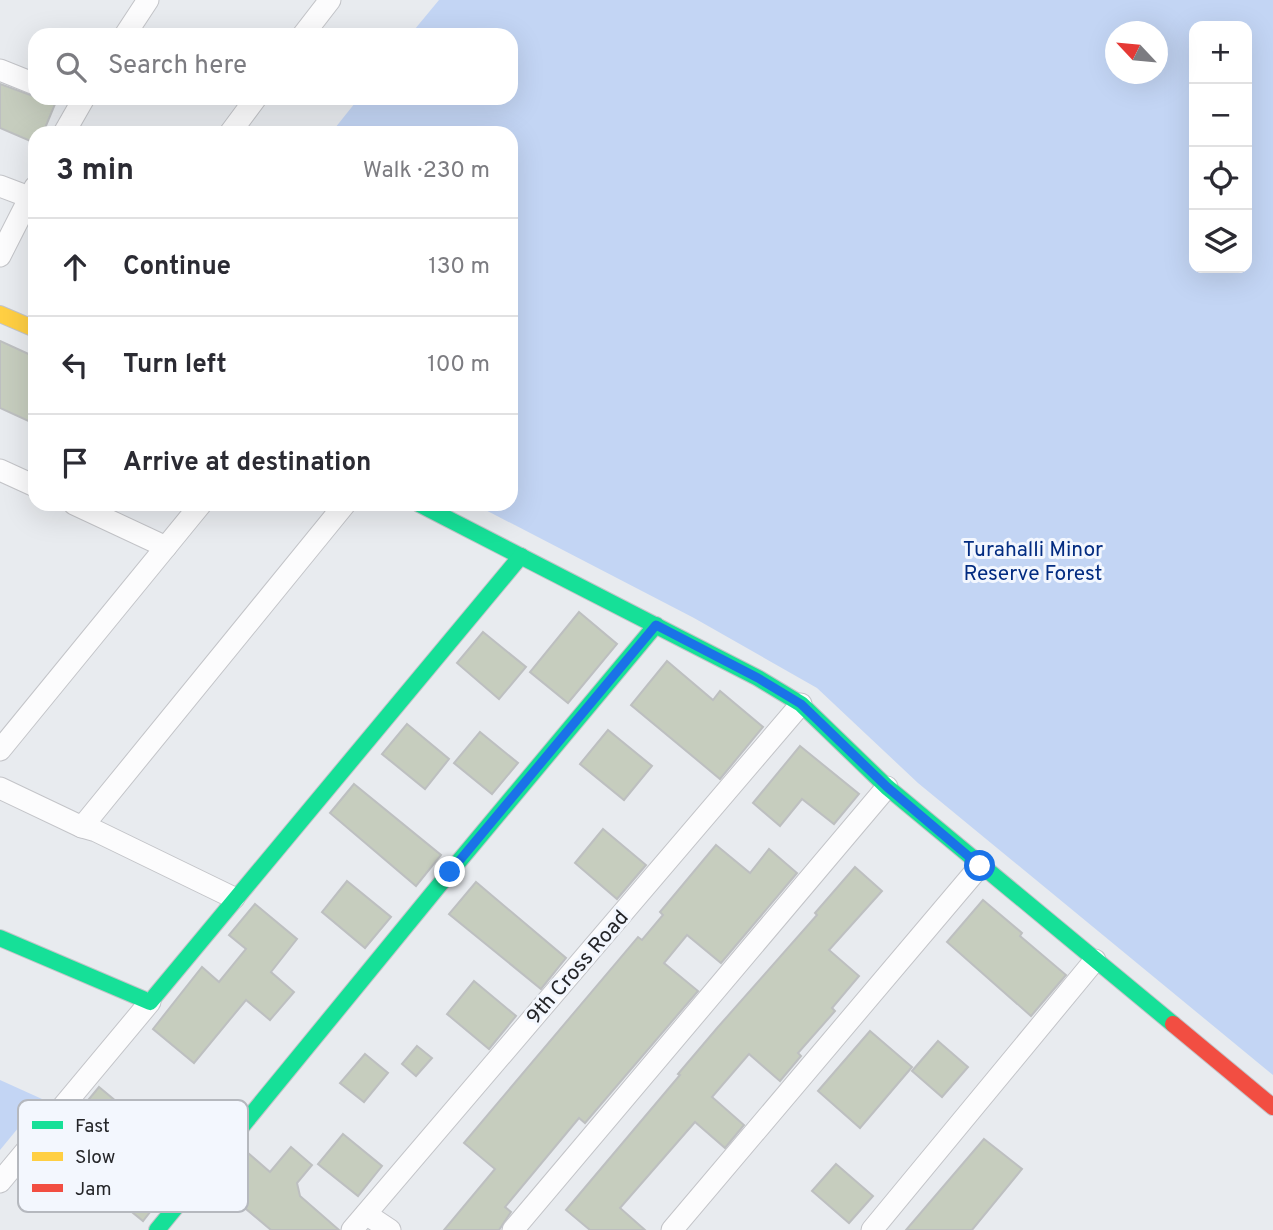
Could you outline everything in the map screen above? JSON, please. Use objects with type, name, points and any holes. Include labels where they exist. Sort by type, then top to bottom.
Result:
[{"type":"street","points":[[130,28],[148,0]]},
{"type":"street","points":[[308,28],[330,0]]},
{"type":"street","points":[[0,69],[28,81]]},
{"type":"street","points":[[67,126],[76,105]]},
{"type":"street","points":[[235,126],[251,105]]},
{"type":"street","points":[[0,186],[28,191]]},
{"type":"street","points":[[0,256],[28,200]]},
{"type":"street","points":[[0,314],[28,326]]},
{"type":"street","points":[[0,470],[28,483]]},
{"type":"street","points":[[89,511],[166,547]]},
{"type":"street","points":[[0,750],[195,511]]},
{"type":"street","points":[[82,827],[339,511]]},
{"type":"street","points":[[433,511],[758,678],[801,704],[887,787],[1273,1107]]},
{"type":"street","points":[[68,1100],[521,556]]},
{"type":"street","points":[[248,1118],[656,625]]},
{"type":"street","name":"9th Cross Road","points":[[359,1222],[801,704]]},
{"type":"street","points":[[513,1230],[887,787]]},
{"type":"street","points":[[0,788],[234,898]]},
{"type":"street","points":[[673,1230],[980,866]]},
{"type":"street","points":[[0,938],[150,1002]]},
{"type":"street","points":[[872,1230],[1095,960]]},
{"type":"street","points":[[0,1182],[18,1160]]},
{"type":"street","points":[[156,1230],[171,1212]]},
{"type":"street","points":[[359,1222],[390,1230]]},
{"type":"green space","name":"Turahalli Minor Reserve Forest","points":[[439,0],[1273,0],[1273,1075],[918,783],[817,688],[694,618],[488,511],[518,511],[518,126],[337,126],[353,105],[518,105],[518,28],[416,28]]},
{"type":"green space","points":[[0,1080],[42,1099],[18,1100],[18,1128],[0,1150]]},
{"type":"building","points":[[0,84],[28,94],[28,105],[55,105],[46,126],[28,126],[28,140],[0,128]]},
{"type":"building","points":[[0,341],[28,354],[28,421],[0,408]]},
{"type":"building","points":[[579,612],[617,644],[568,703],[530,672]]},
{"type":"building","points":[[483,632],[526,667],[499,699],[457,663]]},
{"type":"building","points":[[667,661],[713,700],[720,691],[763,727],[720,779],[631,705]]},
{"type":"building","points":[[407,724],[449,759],[425,789],[382,754]]},
{"type":"building","points":[[608,730],[652,766],[624,800],[580,764]]},
{"type":"building","points":[[480,732],[518,763],[492,794],[454,763]]},
{"type":"building","points":[[800,746],[859,794],[834,824],[802,799],[780,826],[753,803]]},
{"type":"building","points":[[354,784],[441,855],[416,886],[330,813]]},
{"type":"building","points":[[603,829],[646,865],[617,899],[575,863]]},
{"type":"building","points":[[716,845],[750,873],[769,849],[797,873],[721,963],[687,935],[664,963],[698,991],[585,1123],[579,1118],[505,1207],[511,1212],[499,1230],[444,1230],[495,1169],[464,1143],[638,937],[642,940],[663,915],[660,912]]},
{"type":"building","points":[[855,867],[882,891],[829,950],[859,976],[832,1008],[835,1011],[798,1053],[801,1056],[780,1081],[749,1054],[712,1097],[744,1125],[725,1148],[695,1122],[620,1208],[645,1230],[590,1230],[566,1210]]},
{"type":"building","points":[[347,881],[391,917],[365,948],[322,912]]},
{"type":"building","points":[[476,882],[566,958],[541,989],[449,914]]},
{"type":"building","points":[[983,900],[1066,975],[1031,1016],[947,942]]},
{"type":"building","points":[[255,904],[297,939],[271,972],[294,992],[270,1020],[246,1000],[194,1063],[153,1029],[202,967],[219,982],[246,949],[229,935]]},
{"type":"building","points":[[474,981],[516,1016],[489,1049],[447,1014]]},
{"type":"building","points":[[870,1031],[912,1067],[860,1128],[818,1091]]},
{"type":"building","points":[[938,1041],[968,1067],[942,1097],[912,1071]]},
{"type":"building","points":[[417,1046],[432,1058],[416,1076],[402,1064]]},
{"type":"building","points":[[365,1054],[388,1073],[364,1102],[340,1083]]},
{"type":"building","points":[[99,1087],[115,1100],[88,1100]]},
{"type":"building","points":[[343,1134],[382,1166],[358,1196],[318,1164]]},
{"type":"building","points":[[984,1139],[1022,1169],[972,1230],[906,1230]]},
{"type":"building","points":[[291,1147],[312,1165],[297,1183],[300,1196],[339,1230],[271,1230],[248,1211],[248,1153],[270,1172]]},
{"type":"building","points":[[836,1164],[873,1196],[849,1223],[812,1191]]},
{"type":"building","points":[[132,1212],[150,1212],[143,1221]]},
{"type":"traffic: fast","points":[[433,511],[758,678],[801,704],[887,787],[1173,1024]]},
{"type":"traffic: fast","points":[[0,938],[150,1002],[521,556]]},
{"type":"traffic: fast","points":[[248,1119],[656,625]]},
{"type":"traffic: fast","points":[[157,1230],[172,1212]]},
{"type":"traffic: slow","points":[[0,314],[28,326]]},
{"type":"traffic: jam","points":[[1173,1024],[1273,1107]]},
{"type":"route","points":[[450,872],[656,625],[758,678],[801,704],[887,787],[980,866]]}]
